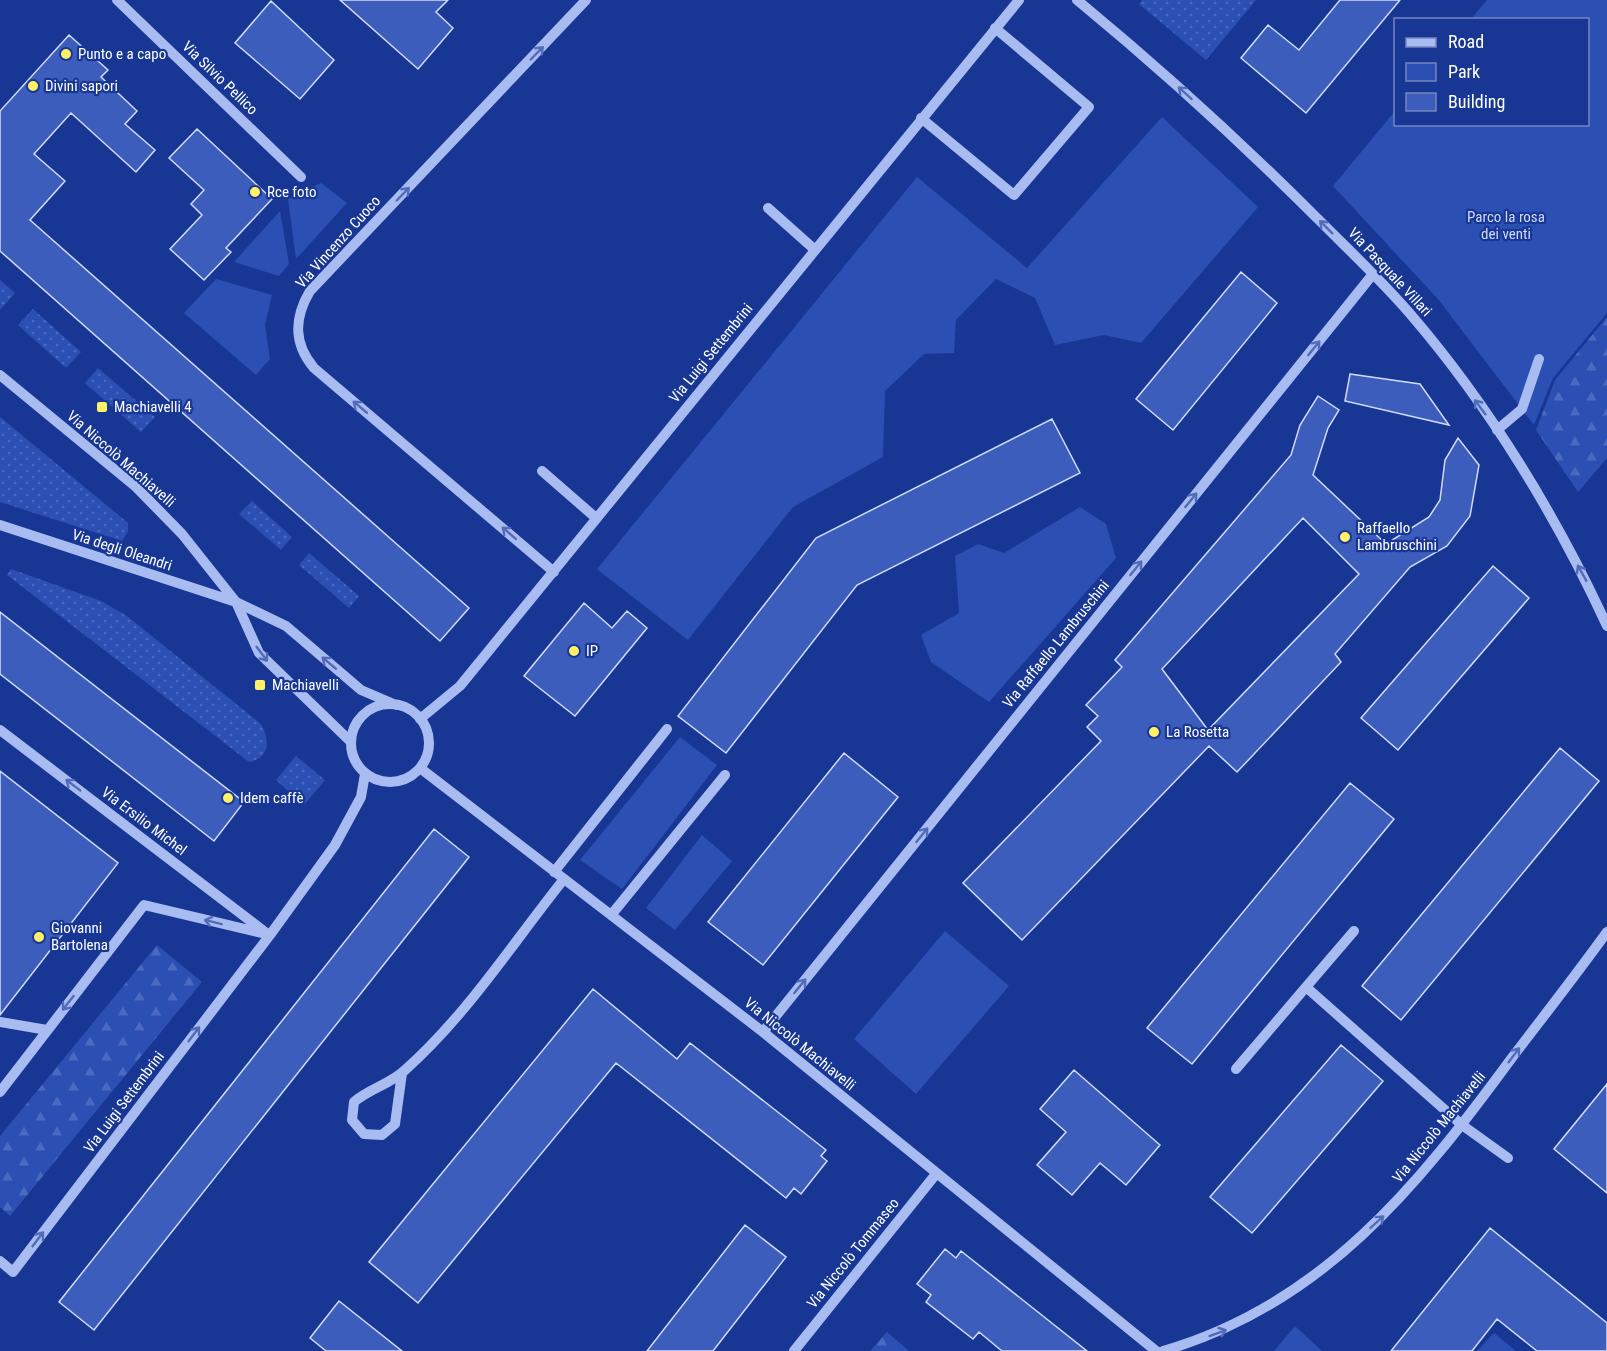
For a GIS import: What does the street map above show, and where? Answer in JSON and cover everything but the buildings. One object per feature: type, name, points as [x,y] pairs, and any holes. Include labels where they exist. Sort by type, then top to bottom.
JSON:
[{"type":"street","name":"Via Silvio Pellico","points":[[117,0],[301,177]]},
{"type":"street","name":"Via Vincenzo Cuoco","points":[[554,572],[314,368],[303,356],[297,336],[297,325],[300,312],[310,291],[586,0]]},
{"type":"street","name":"Via Luigi Settembrini","points":[[420,719],[460,686],[1019,0]]},
{"type":"street","name":"Via Pasquale Villari","points":[[1077,0],[1254,155],[1373,274],[1431,339],[1497,430],[1566,544],[1607,626]]},
{"type":"street","points":[[921,118],[1014,195],[1089,107],[995,28]]},
{"type":"street","points":[[768,208],[814,249]]},
{"type":"street","name":"Via Raffaello Lambruschini","points":[[763,1032],[1373,274]]},
{"type":"street","points":[[1497,430],[1522,409],[1539,359]]},
{"type":"street","name":"Via Niccolò Machiavelli","points":[[0,375],[136,488],[189,542],[236,602],[259,653],[351,742]]},
{"type":"street","points":[[542,471],[596,518]]},
{"type":"street","name":"Via degli Oleandri","points":[[0,525],[236,602]]},
{"type":"street","name":"Via Niccolò Machiavelli","points":[[236,602],[286,626],[361,690],[396,705]]},
{"type":"street","points":[[382,705],[396,705],[409,710],[420,719],[429,743],[420,768],[400,781],[376,780],[365,774],[355,759],[351,742],[359,719],[369,710],[382,705]]},
{"type":"street","name":"Via Ersilio Michel","points":[[0,729],[270,935]]},
{"type":"street","points":[[554,872],[667,729]]},
{"type":"street","name":"Via Niccolò Machiavelli","points":[[420,768],[763,1032],[1156,1351]]},
{"type":"street","name":"Via Luigi Settembrini","points":[[0,1261],[13,1272],[270,935],[335,845],[361,797],[365,774]]},
{"type":"street","points":[[612,914],[725,775]]},
{"type":"street","points":[[402,1073],[395,1124],[381,1135],[364,1134],[352,1120],[354,1102],[367,1091],[402,1073],[451,1026],[564,879]]},
{"type":"street","points":[[0,1092],[144,905],[270,935]]},
{"type":"street","points":[[1236,1069],[1354,931]]},
{"type":"street","name":"Via Niccolò Machiavelli","points":[[1163,1351],[1227,1329],[1265,1309],[1308,1280],[1384,1216],[1437,1158],[1607,932]]},
{"type":"street","points":[[1306,987],[1462,1125],[1508,1158]]},
{"type":"street","points":[[0,1022],[47,1030]]},
{"type":"street","name":"Via Niccolò Tommaseo","points":[[794,1351],[936,1174]]},
{"type":"green space","points":[[1142,0],[1256,0],[1206,60],[1139,4]]},
{"type":"green space","name":"Parco la rosa dei venti","points":[[1487,0],[1607,0],[1607,313],[1553,378],[1534,425],[1438,299],[1333,186],[1394,112],[1394,126],[1589,126],[1589,18],[1472,18]]},
{"type":"green space","points":[[1162,117],[1258,207],[1141,343],[1104,335],[1055,345],[1035,298],[996,279],[956,320],[954,353],[924,354],[885,391],[883,457],[793,507],[688,640],[597,569],[917,177],[1027,268]]},
{"type":"green space","points":[[321,183],[347,203],[296,259],[288,199]]},
{"type":"green space","points":[[280,211],[289,264],[279,276],[234,262]]},
{"type":"green space","points":[[216,279],[272,295],[265,325],[270,359],[256,375],[184,313]]},
{"type":"green space","points":[[0,280],[15,293],[0,310]]},
{"type":"green space","points":[[33,309],[81,352],[66,368],[18,325]]},
{"type":"green space","points":[[1607,317],[1607,458],[1578,492],[1536,430],[1555,380]]},
{"type":"green space","points":[[98,368],[155,417],[141,432],[85,383]]},
{"type":"green space","points":[[0,417],[128,523],[128,531],[122,541],[0,502]]},
{"type":"green space","points":[[252,501],[292,537],[281,550],[239,514]]},
{"type":"green space","points":[[1080,507],[1106,524],[1116,558],[989,702],[931,662],[921,635],[959,613],[955,556],[978,544],[1004,553]]},
{"type":"green space","points":[[309,553],[359,596],[349,608],[299,565]]},
{"type":"green space","points":[[11,569],[101,601],[127,616],[261,724],[267,742],[261,757],[249,762],[7,575]]},
{"type":"green space","points":[[680,737],[717,765],[622,889],[580,860]]},
{"type":"green space","points":[[296,756],[325,780],[304,805],[276,780]]},
{"type":"green space","points":[[702,835],[732,861],[675,930],[646,908]]},
{"type":"green space","points":[[945,931],[1009,986],[916,1094],[854,1039]]},
{"type":"green space","points":[[157,945],[202,982],[10,1216],[0,1207],[0,1136]]},
{"type":"green space","points":[[1295,1326],[1322,1351],[1274,1351]]},
{"type":"green space","points":[[887,1332],[909,1351],[870,1351]]},
{"type":"green space","points":[[1494,1333],[1516,1351],[1477,1351]]},
{"type":"place","name":"Punto e a capo","points":[[66,54]]},
{"type":"place","name":"Divini sapori","points":[[33,86]]},
{"type":"place","name":"Rce foto","points":[[255,192]]},
{"type":"place","name":"Machiavelli 4","points":[[102,407]]},
{"type":"place","name":"Raffaello Lambruschini","points":[[1345,537]]},
{"type":"place","name":"IP","points":[[574,651]]},
{"type":"place","name":"Machiavelli","points":[[260,685]]},
{"type":"place","name":"La Rosetta","points":[[1154,732]]},
{"type":"place","name":"Idem caffè","points":[[228,798]]},
{"type":"place","name":"Giovanni Bartolena","points":[[39,937]]}]
